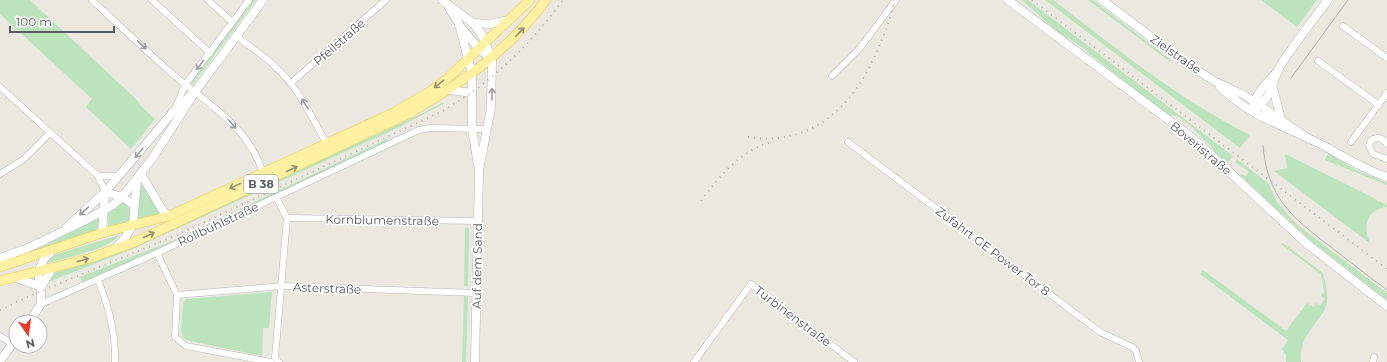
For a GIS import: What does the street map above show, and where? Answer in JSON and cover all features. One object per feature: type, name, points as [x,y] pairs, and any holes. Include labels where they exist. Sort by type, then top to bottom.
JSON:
[{"type":"main road","points":[[0,258],[33,245],[104,210],[122,197],[160,148],[195,92],[263,0]]},
{"type":"main road","name":"B 38","points":[[0,267],[102,233],[169,216],[325,141],[414,102],[431,91],[479,49],[530,0]]},
{"type":"main road","name":"B 38","points":[[492,59],[529,22],[546,0]]},
{"type":"main road","name":"Boveristraße","points":[[1008,0],[1190,137],[1307,244],[1387,306]]},
{"type":"main road","name":"Zielstraße","points":[[1102,0],[1171,52],[1214,81],[1257,104],[1309,139]]},
{"type":"main road","points":[[1252,112],[1268,81],[1278,70],[1328,0]]},
{"type":"main road","points":[[444,2],[472,23],[486,42],[492,59]]},
{"type":"main road","points":[[444,2],[479,49],[492,59]]},
{"type":"main road","points":[[472,23],[489,24],[509,20]]},
{"type":"main road","name":"Auf dem Sand","points":[[459,24],[472,74],[472,129],[479,170]]},
{"type":"main road","name":"Rollbühlstraße","points":[[113,250],[183,220],[391,123],[450,90],[492,59]]},
{"type":"main road","name":"Auf dem Sand","points":[[475,362],[479,170],[491,108],[492,59]]},
{"type":"main road","points":[[1257,104],[1265,101],[1272,88],[1278,70]]},
{"type":"main road","points":[[1214,81],[1238,103],[1252,112],[1309,139],[1362,167],[1387,177]]},
{"type":"main road","points":[[1272,88],[1281,119]]},
{"type":"main road","points":[[450,90],[472,93]]},
{"type":"main road","points":[[63,230],[105,192],[174,112],[195,92]]},
{"type":"main road","points":[[150,140],[156,142],[160,148]]},
{"type":"main road","points":[[113,250],[125,238],[133,225],[134,205],[139,177]]},
{"type":"main road","points":[[139,177],[163,211],[169,216]]},
{"type":"main road","points":[[105,192],[122,197],[134,205]]},
{"type":"main road","points":[[102,233],[105,192]]},
{"type":"main road","points":[[34,314],[41,304],[41,287],[38,272],[44,259],[54,248]]},
{"type":"main road","name":"B 38","points":[[0,281],[52,269],[113,250]]},
{"type":"main road","points":[[41,287],[52,269]]},
{"type":"main road","points":[[14,277],[41,287]]},
{"type":"main road","points":[[0,361],[8,350]]},
{"type":"street","points":[[92,0],[185,85],[217,109],[233,124],[244,138],[262,171]]},
{"type":"street","points":[[152,0],[210,53]]},
{"type":"street","points":[[208,0],[232,22]]},
{"type":"street","points":[[174,112],[185,85],[249,0]]},
{"type":"street","name":"Pfeilstraße","points":[[291,83],[386,0]]},
{"type":"street","points":[[832,76],[860,48],[896,0]]},
{"type":"street","points":[[1343,26],[1387,58]]},
{"type":"street","points":[[236,36],[268,60],[291,83],[303,101],[325,141]]},
{"type":"street","points":[[1318,60],[1379,105]]},
{"type":"street","points":[[0,87],[98,176],[105,192]]},
{"type":"street","points":[[1351,142],[1387,93]]},
{"type":"street","name":"Rollbühlstraße","points":[[41,304],[157,253],[419,130],[430,128],[486,129]]},
{"type":"street","points":[[0,174],[24,159],[50,133]]},
{"type":"street","points":[[1387,144],[1382,139],[1376,138],[1371,140],[1369,146],[1373,154],[1387,159]]},
{"type":"street","name":"Zufahrt GE Power Tor 8","points":[[850,144],[1100,332],[1132,347],[1136,351],[1139,362]]},
{"type":"street","points":[[98,176],[119,176]]},
{"type":"street","points":[[276,197],[287,218],[275,358],[279,362]]},
{"type":"street","name":"Kornblumenstraße","points":[[287,218],[478,221]]},
{"type":"street","points":[[157,253],[177,295],[175,337],[186,346],[271,362]]},
{"type":"street","points":[[98,280],[111,316],[114,333],[115,362]]},
{"type":"street","name":"Turbinenstraße","points":[[694,362],[751,284],[854,362]]},
{"type":"street","name":"Asterstraße","points":[[177,295],[282,286],[476,293]]},
{"type":"green space","points":[[0,0],[30,0],[138,101],[139,104],[155,119],[131,149],[86,107],[92,99],[0,14]]},
{"type":"green space","points":[[251,0],[256,0],[193,84],[189,81]]},
{"type":"green space","points":[[1022,0],[1028,0],[1233,156],[1227,163],[1213,151],[1214,150],[1190,125],[1177,116],[1169,115],[1150,102],[1075,42],[1059,33]]},
{"type":"green space","points":[[1045,0],[1053,0],[1148,72],[1223,121],[1250,135],[1240,148]]},
{"type":"green space","points":[[1088,0],[1093,0],[1172,61],[1169,61]]},
{"type":"green space","points":[[1261,0],[1317,0],[1297,27]]},
{"type":"green space","points":[[442,103],[445,103],[395,129],[135,248],[46,283],[54,273],[134,245]]},
{"type":"green space","points":[[387,139],[388,142],[83,283],[80,277],[172,241]]},
{"type":"green space","points":[[1328,153],[1358,171],[1387,183],[1387,185],[1325,160]]},
{"type":"green space","points":[[1285,154],[1376,199],[1378,202],[1379,201],[1387,205],[1387,207],[1374,211],[1370,215],[1367,232],[1371,244],[1274,171],[1287,168]]},
{"type":"green space","points":[[1237,159],[1269,184],[1277,202],[1296,224],[1387,293],[1387,300],[1310,240],[1240,175],[1246,176],[1249,172],[1235,162]]},
{"type":"green space","points":[[141,180],[161,214],[138,219],[137,197]]},
{"type":"green space","points":[[122,201],[130,209],[129,222],[108,227],[108,213]]},
{"type":"green space","points":[[100,218],[99,227],[95,231],[33,251]]},
{"type":"green space","points":[[465,228],[469,228],[468,286],[464,286]]},
{"type":"green space","points":[[119,235],[115,240],[98,249],[64,259],[46,262],[51,256]]},
{"type":"green space","points":[[1283,243],[1323,273],[1327,290],[1327,301],[1325,308],[1322,315],[1307,335],[1301,352],[1301,362],[1286,362],[1286,355],[1282,349],[1288,340],[1200,274],[1203,270],[1286,331],[1307,303],[1313,307],[1316,303],[1320,306],[1325,299],[1321,296],[1324,292],[1321,274],[1282,245]]},
{"type":"green space","points":[[272,292],[269,328],[263,328],[262,356],[190,341],[183,338],[181,331],[183,303],[186,299]]},
{"type":"green space","points":[[464,296],[468,297],[466,362],[462,362]]},
{"type":"tram line","points":[[1291,78],[1348,0]]},
{"type":"tram line","points":[[1263,145],[1265,163],[1270,179],[1284,205],[1293,216],[1387,290]]},
{"type":"railway","points":[[0,310],[41,291],[170,238],[443,111],[478,88],[509,62],[537,33],[563,0]]},
{"type":"railway","points":[[748,137],[772,138],[794,135],[813,127],[831,116],[860,84],[871,65],[887,28],[894,0]]},
{"type":"railway","points":[[1032,0],[1387,269]]},
{"type":"railway","points":[[701,201],[724,173],[741,157],[762,145],[774,141]]}]
